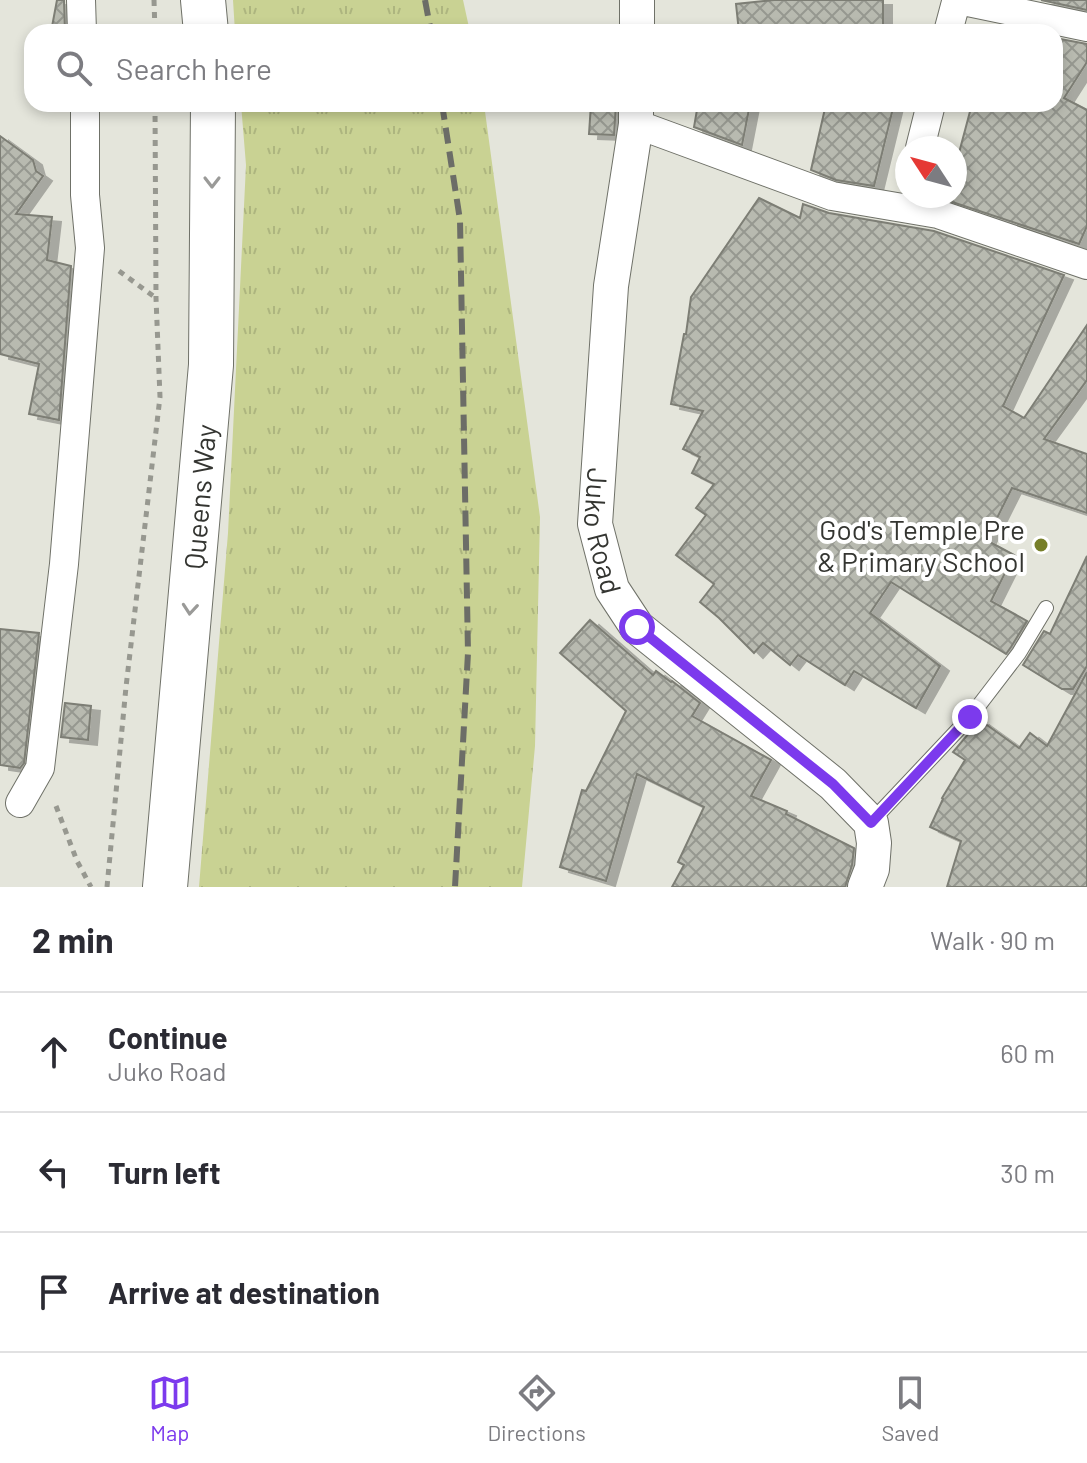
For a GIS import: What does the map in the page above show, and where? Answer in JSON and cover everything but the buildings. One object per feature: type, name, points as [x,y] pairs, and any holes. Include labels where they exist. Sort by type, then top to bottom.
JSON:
[{"type":"highway","points":[[203,0],[205,24]]},
{"type":"highway","name":"Queens Way","points":[[165,887],[211,365],[213,112]]},
{"type":"street","points":[[81,0],[82,24]]},
{"type":"street","points":[[637,0],[637,24]]},
{"type":"street","points":[[950,24],[956,2],[968,2],[1087,27]]},
{"type":"street","points":[[20,803],[40,768],[64,564],[90,248],[85,195],[85,112]]},
{"type":"street","points":[[923,136],[929,112]]},
{"type":"street","points":[[636,114],[832,196],[895,201]]},
{"type":"street","name":"Juko Road","points":[[636,114],[611,286],[595,524],[612,589],[637,627],[833,784],[871,823]]},
{"type":"street","points":[[922,208],[1087,265]]},
{"type":"street","points":[[865,887],[872,869],[874,843],[871,823]]},
{"type":"lane","points":[[871,823],[970,717],[1019,653],[1046,608]]},
{"type":"path","points":[[154,0],[155,24]]},
{"type":"path","points":[[107,887],[126,687],[160,397],[155,112]]},
{"type":"path","points":[[40,768],[77,861],[91,887]]},
{"type":"green space","points":[[233,0],[463,0],[468,24],[234,24]]},
{"type":"green space","points":[[242,112],[485,112],[540,517],[535,746],[522,887],[199,887],[228,533],[246,165]]},
{"type":"railway","points":[[425,0],[430,24]]},
{"type":"railway","points":[[443,112],[460,220],[468,653],[455,887]]},
{"type":"place","name":"God's Temple Pre & Primary School","points":[[1041,545]]},
{"type":"route","points":[[637,627],[833,784],[871,823],[970,717]]}]
